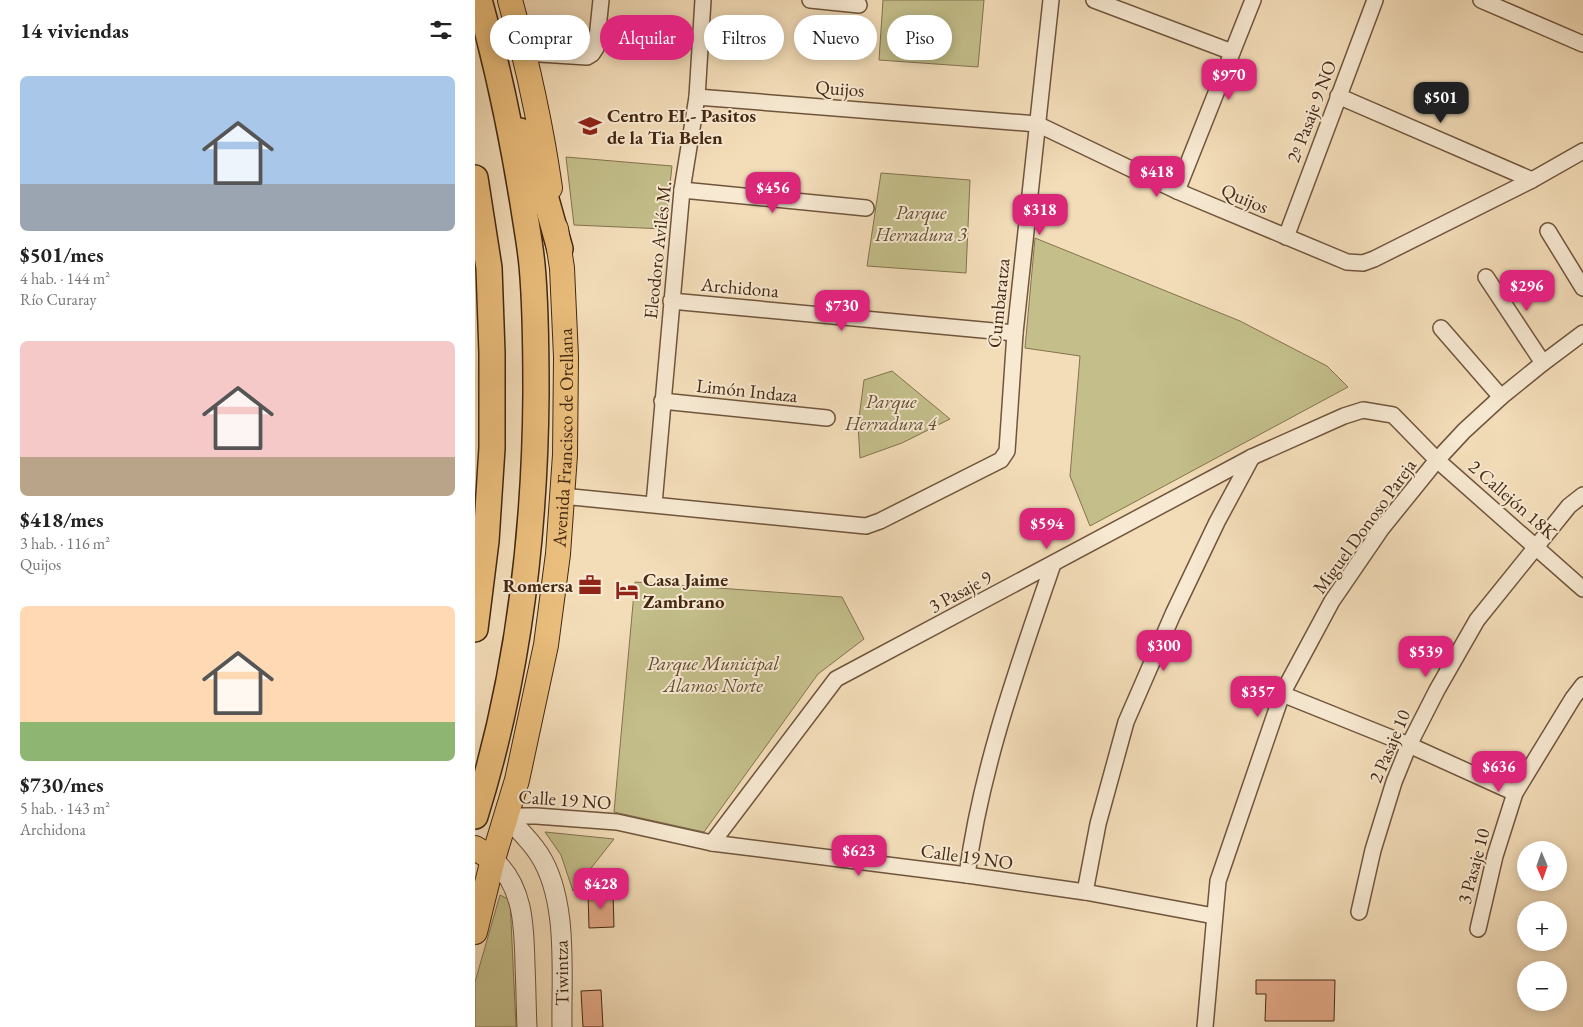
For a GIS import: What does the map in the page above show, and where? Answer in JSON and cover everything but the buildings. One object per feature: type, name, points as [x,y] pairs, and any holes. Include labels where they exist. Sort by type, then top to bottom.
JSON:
[{"type":"highway","name":"Avenida Francisco de Orellana","points":[[476,806],[488,774],[518,634],[529,545],[535,449],[536,352],[532,264],[515,151],[491,43],[479,0]]},
{"type":"highway","points":[[501,89],[537,167],[559,249]]},
{"type":"highway","points":[[475,178],[489,268],[492,353],[491,467],[486,541],[475,629]]},
{"type":"main road","name":"Avenida Francisco de Orellana","points":[[510,0],[514,15]]},
{"type":"main road","name":"Avenida Francisco de Orellana","points":[[475,932],[484,853],[506,816],[517,780],[546,645],[558,554],[565,456],[566,357],[562,268],[545,152],[525,60]]},
{"type":"main road","points":[[476,806],[506,816]]},
{"type":"street","points":[[590,56],[597,48],[601,0]]},
{"type":"street","name":"Eleodoro Avilés M.","points":[[654,504],[671,301],[683,190],[697,97],[703,0]]},
{"type":"street","points":[[810,0],[859,4]]},
{"type":"street","name":"Cumbaratza","points":[[654,504],[866,526],[1001,460],[1007,451],[1015,333],[1051,0]]},
{"type":"street","points":[[1093,0],[1232,52]]},
{"type":"street","points":[[1177,191],[1253,0]]},
{"type":"street","name":"2º Pasaje 9 NO","points":[[1286,237],[1375,0]]},
{"type":"street","points":[[1481,0],[1583,44]]},
{"type":"street","points":[[1338,96],[1532,180]]},
{"type":"street","name":"Quijos","points":[[697,97],[1037,124],[1177,191],[1347,262],[1363,263],[1532,180],[1583,151]]},
{"type":"street","points":[[683,190],[865,208]]},
{"type":"street","points":[[1548,231],[1583,288]]},
{"type":"street","points":[[1486,277],[1543,363]]},
{"type":"street","name":"Archidona","points":[[671,301],[1015,333]]},
{"type":"street","points":[[1441,328],[1501,397]]},
{"type":"street","name":"Miguel Donoso Pareja","points":[[1205,1027],[1218,882],[1282,694],[1331,601],[1382,528],[1437,460],[1464,431],[1501,397],[1583,333]]},
{"type":"street","name":"Limón Indaza","points":[[662,401],[827,418]]},
{"type":"street","name":"3 Pasaje 9","points":[[712,843],[837,679],[1252,457],[1344,416],[1363,410],[1393,415],[1437,460]]},
{"type":"street","points":[[1085,892],[1098,824],[1126,722],[1173,614],[1217,522],[1252,457]]},
{"type":"street","name":"2 Callejón 18K","points":[[1437,460],[1583,589]]},
{"type":"street","name":"2 Pasaje 10","points":[[1359,912],[1373,850],[1393,782],[1409,745],[1437,690],[1477,620],[1569,506],[1583,495]]},
{"type":"street","points":[[562,496],[654,504]]},
{"type":"street","points":[[967,875],[981,792],[1007,697],[1053,564]]},
{"type":"street","name":"3 Pasaje 10","points":[[1478,929],[1495,856],[1515,793],[1573,698],[1583,685]]},
{"type":"street","points":[[1282,694],[1409,745],[1515,793]]},
{"type":"street","name":"Calle 19 NO","points":[[506,816],[536,816],[617,822],[712,843],[1085,892],[1215,916]]},
{"type":"street","name":"Tiwintza","points":[[506,816],[539,854],[552,882],[558,902],[560,922],[561,1027]]},
{"type":"street","name":"Tiwintza","points":[[484,853],[506,872],[513,883],[522,911],[525,928],[527,1027]]},
{"type":"green space","points":[[883,0],[984,0],[978,67],[879,60]]},
{"type":"green space","points":[[566,157],[672,166],[665,229],[574,225]]},
{"type":"green space","name":"Parque Herradura 3","points":[[881,173],[970,180],[966,273],[867,266]]},
{"type":"green space","points":[[1035,238],[1240,321],[1327,366],[1348,387],[1090,526],[1070,476],[1080,356],[1025,348]]},
{"type":"green space","name":"Parque Herradura 4","points":[[892,371],[950,419],[902,443],[860,458],[858,425],[864,380]]},
{"type":"green space","name":"Parque Municipal Alamos Norte","points":[[635,582],[842,597],[864,639],[818,674],[704,832],[614,812]]},
{"type":"green space","points":[[545,832],[614,839],[573,891],[561,855]]},
{"type":"green space","points":[[500,895],[510,900],[516,1027],[475,1027],[475,982]]},
{"type":"place","name":"Centro EI.- Pasitos de la Tia Belen","points":[[590,126]]},
{"type":"place","name":"Romersa","points":[[590,585]]},
{"type":"place","name":"Casa Jaime Zambrano","points":[[627,590]]}]
